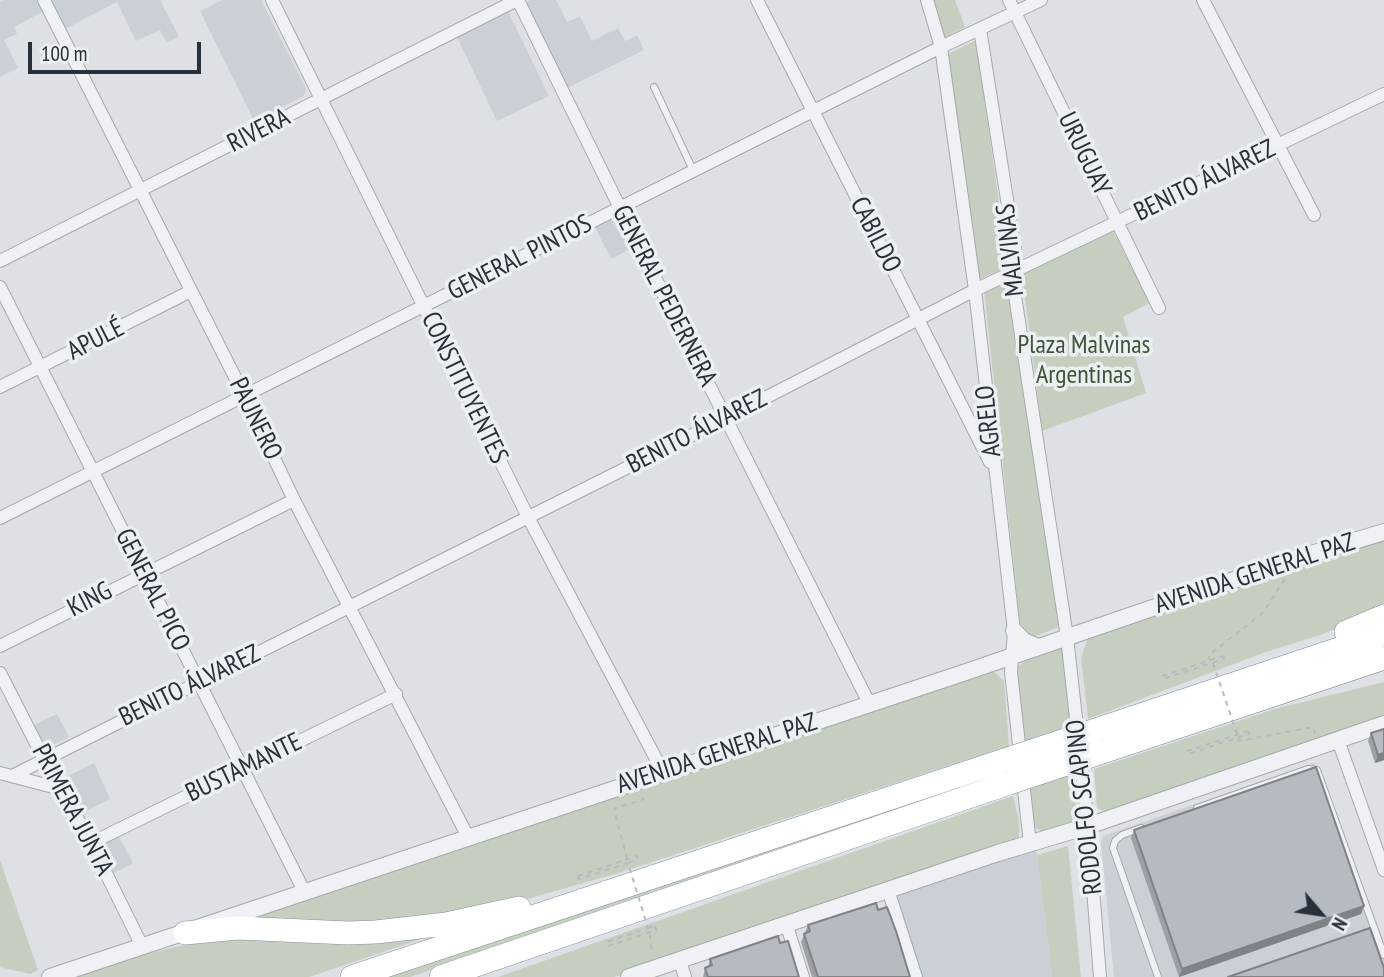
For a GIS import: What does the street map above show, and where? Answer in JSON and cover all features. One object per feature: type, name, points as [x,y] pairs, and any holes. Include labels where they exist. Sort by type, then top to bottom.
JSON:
[{"type":"highway","points":[[1196,697],[1384,616]]},
{"type":"highway","points":[[352,977],[1384,634]]},
{"type":"highway","points":[[441,977],[1384,657]]},
{"type":"highway","points":[[1266,697],[1384,673]]},
{"type":"highway","points":[[185,933],[238,928],[348,933],[413,929],[602,893]]},
{"type":"highway","points":[[472,977],[558,938]]},
{"type":"street","name":"PAUNERO","points":[[44,0],[245,397],[294,500],[468,837]]},
{"type":"street","name":"CONSTITUYENTES","points":[[272,0],[528,517],[663,772]]},
{"type":"street","name":"RIVERA","points":[[0,261],[142,192],[518,0]]},
{"type":"street","name":"GENERAL PEDERNERA","points":[[518,0],[869,703]]},
{"type":"street","name":"CABILDO","points":[[757,0],[994,469]]},
{"type":"street","name":"AGRELO","points":[[927,0],[941,47],[975,290],[1014,631],[1011,672],[1030,844]]},
{"type":"street","name":"URUGUAY","points":[[1009,0],[1159,308]]},
{"type":"street","name":"GENERAL PINTOS","points":[[0,518],[941,47],[1041,0]]},
{"type":"street","points":[[1203,0],[1314,215]]},
{"type":"street","name":"MALVINAS","points":[[979,29],[1015,250],[1016,302],[1067,636]]},
{"type":"street","name":"BENITO ÁLVAREZ","points":[[6,774],[44,759],[350,608],[975,290],[1384,94]]},
{"type":"street","name":"GENERAL PICO","points":[[0,287],[305,893]]},
{"type":"street","name":"APULÉ","points":[[0,387],[191,291]]},
{"type":"street","name":"KING","points":[[0,646],[294,500]]},
{"type":"street","name":"AVENIDA GENERAL PAZ","points":[[50,977],[1298,558],[1384,532]]},
{"type":"street","points":[[1014,631],[1024,641],[1038,647]]},
{"type":"street","name":"RODOLFO SCAPINO","points":[[1067,636],[1088,826],[1100,977]]},
{"type":"street","name":"PRIMERA JUNTA","points":[[0,673],[44,759],[92,843],[142,946]]},
{"type":"street","name":"BUSTAMANTE","points":[[92,843],[396,694]]},
{"type":"street","points":[[629,977],[786,923],[1088,826],[1384,724]]},
{"type":"street","points":[[1338,740],[1384,870]]},
{"type":"street","name":"BENITO ÁLVAREZ","points":[[6,774],[61,789]]},
{"type":"street","points":[[888,890],[916,977]]},
{"type":"street","points":[[786,923],[803,977]]},
{"type":"street","points":[[679,959],[685,977]]},
{"type":"lane","points":[[654,87],[694,172]]},
{"type":"lane","points":[[1184,813],[1308,769],[1317,770],[1384,955]]},
{"type":"lane","points":[[1147,827],[1122,835],[1115,841],[1113,848],[1158,977]]},
{"type":"path","points":[[1298,558],[1264,612],[1209,655],[1239,741],[1313,727],[1319,747]]},
{"type":"path","points":[[1163,676],[1163,679],[1212,662]]},
{"type":"path","points":[[1188,754],[1187,751],[1238,736]]},
{"type":"path","points":[[639,781],[644,799],[614,809],[649,930],[654,968]]},
{"type":"path","points":[[578,876],[579,879],[629,861]]},
{"type":"path","points":[[608,946],[607,942],[655,926]]},
{"type":"shaded area","points":[[36,0],[42,12],[14,27],[17,34],[4,40],[18,68],[0,77],[0,2]]},
{"type":"shaded area","points":[[50,0],[160,0],[179,37],[167,43],[160,30],[136,41],[117,2],[65,29]]},
{"type":"shaded area","points":[[222,0],[261,0],[306,89],[304,96],[254,121],[200,11]]},
{"type":"shaded area","points":[[530,0],[556,0],[567,22],[580,16],[592,41],[618,28],[625,41],[637,35],[644,50],[565,89],[526,3]]},
{"type":"shaded area","points":[[508,11],[549,96],[497,121],[457,37]]},
{"type":"shaded area","points":[[610,220],[619,223],[632,248],[611,259],[595,227]]},
{"type":"shaded area","points":[[57,714],[69,737],[45,746],[32,726]]},
{"type":"shaded area","points":[[94,763],[110,799],[78,815],[60,780]]},
{"type":"shaded area","points":[[1313,763],[1321,769],[1384,956],[1384,977],[1114,977],[1101,842],[1103,836]]},
{"type":"shaded area","points":[[118,835],[133,863],[110,875],[100,849],[104,842]]},
{"type":"shaded area","points":[[1036,848],[1052,977],[920,977],[894,897],[896,893]]},
{"type":"green space","points":[[932,0],[955,0],[965,27],[944,38]]},
{"type":"green space","points":[[976,40],[1008,267],[980,279],[948,54]]},
{"type":"green space","name":"Plaza Malvinas Argentinas","points":[[1113,231],[1150,303],[1123,317],[1146,393],[1042,431],[1022,274]]},
{"type":"green space","points":[[1006,280],[1061,626],[1031,638],[1020,623],[984,290]]},
{"type":"green space","points":[[1384,537],[1384,609],[1088,719],[1081,658],[1087,640],[1278,569]]},
{"type":"green space","points":[[1061,646],[1067,653],[1077,816],[1075,822],[1043,833],[1035,827],[1016,669],[1025,660]]},
{"type":"green space","points":[[993,671],[1004,681],[1009,746],[615,874],[520,901],[403,924],[244,918]]},
{"type":"green space","points":[[1384,682],[1384,718],[1104,811],[1097,808],[1094,769],[1275,709]]},
{"type":"green space","points":[[965,784],[967,786],[735,868],[410,977],[385,977]]},
{"type":"green space","points":[[1013,796],[1019,820],[1019,836],[1014,843],[614,977],[498,977]]},
{"type":"green space","points":[[1068,846],[1081,977],[1052,977],[1037,855]]},
{"type":"green space","points":[[0,860],[38,970],[30,974],[0,967]]},
{"type":"green space","points":[[442,932],[309,977],[73,977],[200,941],[250,935]]},
{"type":"building","points":[[1384,729],[1384,753],[1378,755],[1371,733]]},
{"type":"building","points":[[1316,767],[1364,906],[1182,969],[1134,830]]},
{"type":"building","points":[[876,903],[878,910],[887,907],[910,977],[818,977],[804,934],[810,931],[808,925]]},
{"type":"building","points":[[1370,928],[1384,968],[1384,977],[1228,977]]},
{"type":"building","points":[[778,936],[780,943],[788,941],[799,977],[708,977],[705,968],[712,965],[710,959]]}]
